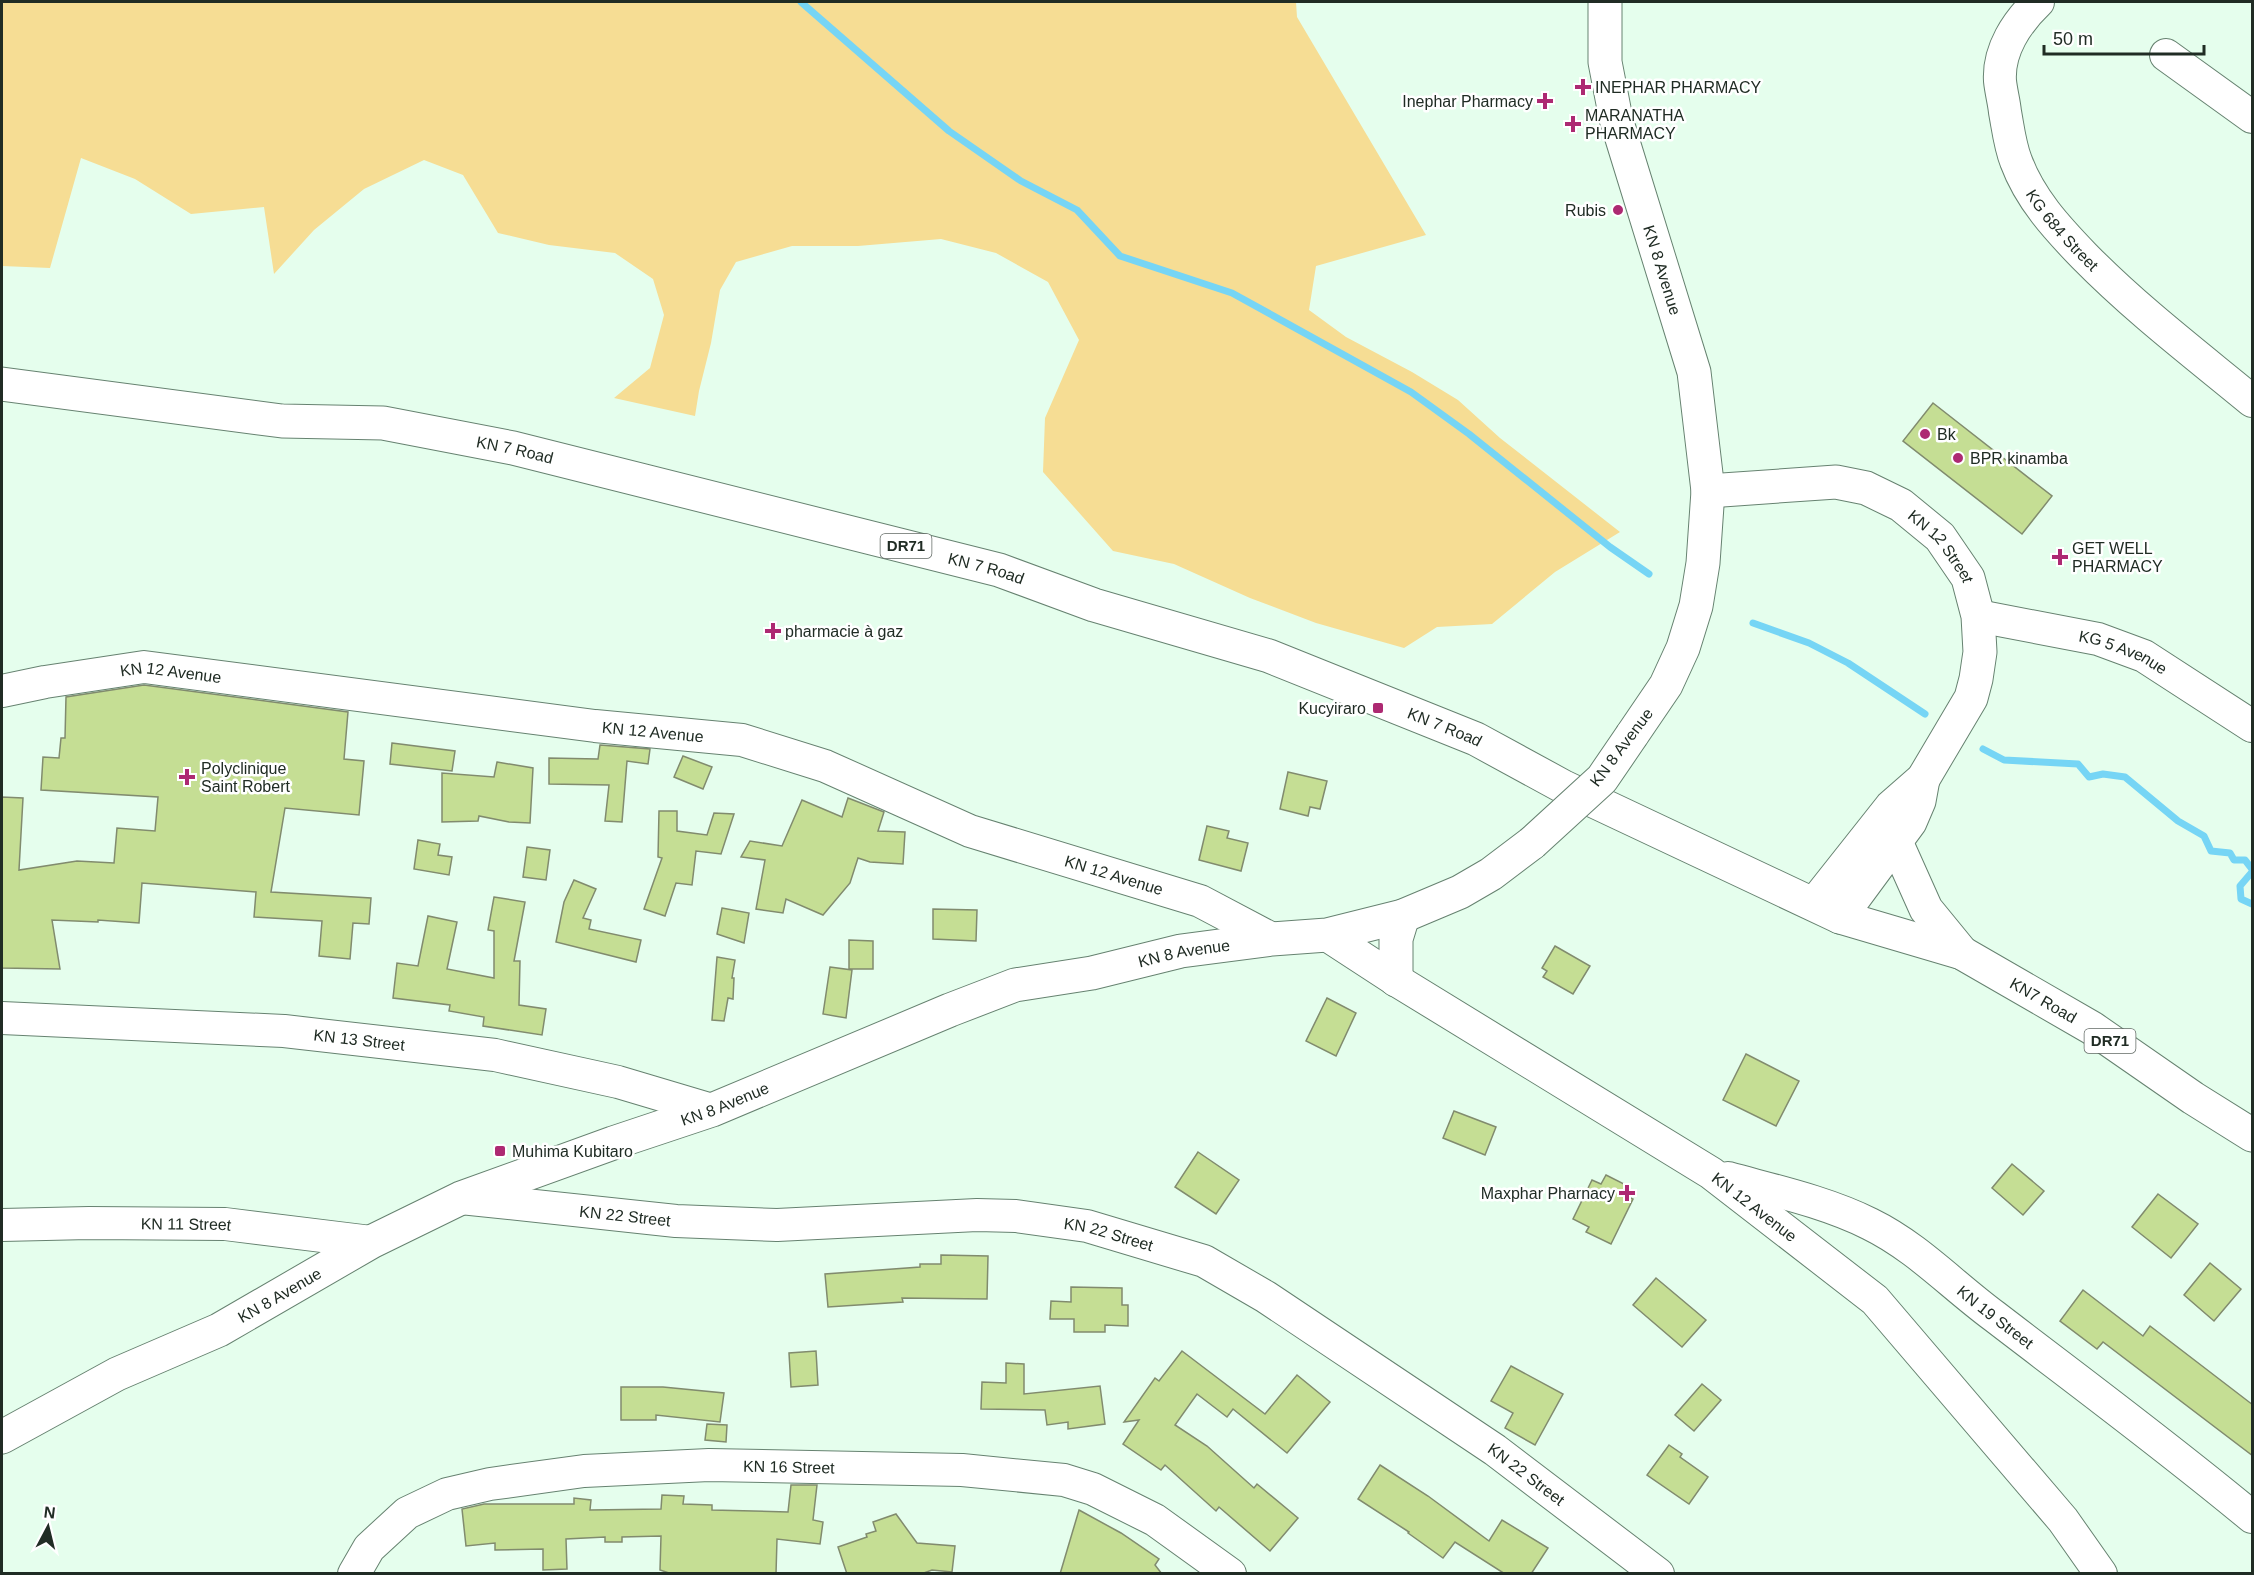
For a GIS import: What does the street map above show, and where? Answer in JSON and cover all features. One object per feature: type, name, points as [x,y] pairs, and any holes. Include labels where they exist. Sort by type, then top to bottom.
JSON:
[{"type":"main road","name":"KN 8 Avenue","points":[[2,1437],[117,1374],[219,1330],[371,1242],[461,1198],[712,1110],[1015,985],[1092,973],[1180,951],[1272,939],[1327,935],[1402,916],[1460,892],[1491,874],[1532,843],[1602,778],[1666,685],[1683,648],[1696,606],[1703,563],[1708,491],[1694,372],[1616,119],[1605,62],[1605,2]]},
{"type":"main road","name":"KN 7 Road","points":[[2,384],[282,421],[383,423],[513,448],[999,570],[1095,605],[1269,656],[1424,717],[1476,739],[1564,787],[1827,910]]},
{"type":"main road","name":"KN 12 Street","points":[[1708,491],[1836,482],[1866,488],[1901,505],[1940,537],[1968,579],[1978,616],[1980,652],[1971,698],[1923,778],[1891,807],[1847,860],[1827,910]]},
{"type":"main road","name":"KN 12 Street","points":[[1827,910],[1896,842],[1910,822],[1919,801],[1923,778]]},
{"type":"main road","points":[[1896,842],[1926,909],[1962,953]]},
{"type":"main road","points":[[1761,879],[1810,874],[1847,860]]},
{"type":"main road","name":"KN7 Road","points":[[1827,910],[1962,953],[2092,1028],[2193,1098],[2253,1136]]},
{"type":"main road","points":[[1396,980],[1396,939],[1402,916]]},
{"type":"street","name":"KG 684 Street","points":[[2038,2],[2012,32],[2004,55],[2000,79],[2016,160],[2027,184],[2040,207],[2055,226],[2115,287],[2253,401]]},
{"type":"street","points":[[2166,55],[2253,117]]},
{"type":"street","name":"KG 5 Avenue","points":[[1978,616],[2098,639],[2144,656],[2253,726]]},
{"type":"street","name":"KN 12 Avenue","points":[[2,691],[144,667],[595,726],[742,740],[825,766],[970,831],[1200,901],[1272,939]]},
{"type":"street","name":"KN 12 Avenue","points":[[1327,935],[1396,980],[1711,1173],[1875,1300],[2063,1520],[2101,1574]]},
{"type":"street","name":"KN 13 Street","points":[[2,1018],[284,1031],[495,1055],[618,1082],[712,1110]]},
{"type":"street","name":"KN 19 Street","points":[[1711,1173],[1850,1215],[1896,1237],[1925,1258],[1987,1311],[2253,1517]]},
{"type":"street","name":"KN 22 Street","points":[[461,1198],[676,1221],[777,1224],[977,1215],[1016,1216],[1087,1226],[1204,1261],[1266,1297],[1495,1450],[1658,1574]]},
{"type":"street","name":"KN 11 Street","points":[[2,1225],[225,1224],[371,1242]]},
{"type":"street","name":"KN 16 Street","points":[[354,1574],[369,1548],[407,1513],[447,1494],[490,1484],[584,1471],[710,1465],[962,1470],[1064,1480],[1093,1489],[1155,1520],[1230,1574]]},
{"type":"shaded area","points":[[2,2],[1296,2],[1297,17],[1426,235],[1316,266],[1309,310],[1346,337],[1412,372],[1458,400],[1500,438],[1620,532],[1555,572],[1492,624],[1437,627],[1404,648],[1316,623],[1250,598],[1174,564],[1113,551],[1043,472],[1045,418],[1079,340],[1048,282],[996,253],[941,239],[858,246],[792,246],[736,262],[720,290],[695,416],[614,398],[650,368],[664,315],[653,279],[615,253],[549,245],[498,233],[463,175],[424,160],[364,189],[314,230],[274,274],[264,207],[191,214],[135,179],[81,158],[50,268],[2,266]]},
{"type":"building","points":[[1933,403],[2052,496],[2022,534],[1903,441]]},
{"type":"building","points":[[144,685],[348,712],[344,759],[364,761],[359,815],[285,808],[271,892],[371,898],[369,924],[353,923],[350,959],[319,956],[322,921],[254,917],[256,892],[142,883],[139,923],[52,920],[60,969],[2,968],[2,797],[23,798],[19,870],[77,861],[114,863],[117,828],[155,831],[158,797],[41,790],[43,757],[59,758],[61,738],[65,738],[66,697]]},
{"type":"building","points":[[392,743],[455,751],[452,771],[390,764]]},
{"type":"building","points":[[600,745],[650,749],[648,764],[627,761],[622,822],[605,821],[609,785],[549,784],[549,758],[598,759]]},
{"type":"building","points":[[683,756],[712,767],[703,789],[674,777]]},
{"type":"building","points":[[497,762],[533,768],[530,823],[509,822],[479,816],[478,821],[442,822],[442,773],[494,777]]},
{"type":"building","points":[[1288,772],[1327,781],[1320,809],[1310,807],[1308,816],[1280,809]]},
{"type":"building","points":[[848,798],[884,812],[878,831],[905,832],[903,864],[870,862],[858,858],[850,883],[823,915],[786,899],[783,913],[756,909],[765,860],[741,857],[750,841],[782,846],[802,800],[842,817]]},
{"type":"building","points":[[659,811],[677,811],[677,831],[707,835],[714,813],[734,814],[721,854],[696,851],[692,885],[676,883],[665,916],[644,909],[662,858],[658,857]]},
{"type":"building","points":[[1207,826],[1229,831],[1227,838],[1248,843],[1241,871],[1199,860]]},
{"type":"building","points":[[418,840],[440,844],[438,855],[452,857],[449,875],[414,869]]},
{"type":"building","points":[[527,847],[550,850],[546,880],[523,877]]},
{"type":"building","points":[[574,880],[596,889],[583,918],[591,920],[589,929],[641,940],[636,962],[556,942],[564,902]]},
{"type":"building","points":[[494,897],[525,902],[514,961],[520,961],[519,1005],[546,1009],[542,1035],[483,1026],[484,1017],[449,1011],[450,1005],[393,998],[397,963],[418,966],[428,916],[457,922],[447,969],[494,978],[494,931],[488,930]]},
{"type":"building","points":[[722,908],[749,913],[744,943],[717,934]]},
{"type":"building","points":[[933,909],[977,910],[976,941],[933,939]]},
{"type":"building","points":[[849,940],[873,941],[873,969],[849,969]]},
{"type":"building","points":[[1555,946],[1590,966],[1573,994],[1543,977],[1547,971],[1542,968]]},
{"type":"building","points":[[717,957],[735,960],[732,978],[734,978],[733,999],[728,998],[724,1021],[712,1020]]},
{"type":"building","points":[[830,967],[852,970],[846,1018],[823,1014]]},
{"type":"building","points":[[1327,998],[1356,1013],[1336,1056],[1306,1041]]},
{"type":"building","points":[[1746,1054],[1799,1081],[1776,1126],[1723,1100]]},
{"type":"building","points":[[1454,1111],[1496,1127],[1485,1155],[1443,1138]]},
{"type":"building","points":[[1198,1152],[1239,1180],[1216,1214],[1175,1187]]},
{"type":"building","points":[[2012,1164],[2044,1191],[2023,1215],[1992,1188]]},
{"type":"building","points":[[1606,1175],[1626,1185],[1622,1194],[1633,1199],[1611,1244],[1586,1232],[1589,1227],[1573,1219],[1592,1180],[1601,1184]]},
{"type":"building","points":[[2158,1194],[2198,1224],[2171,1258],[2132,1227]]},
{"type":"building","points":[[941,1255],[988,1256],[987,1299],[902,1298],[903,1302],[828,1307],[825,1274],[920,1267],[920,1264],[941,1264]]},
{"type":"building","points":[[2210,1263],[2241,1289],[2214,1321],[2184,1295]]},
{"type":"building","points":[[1656,1278],[1706,1320],[1682,1347],[1633,1305]]},
{"type":"building","points":[[1071,1287],[1122,1288],[1122,1305],[1128,1305],[1128,1326],[1105,1325],[1105,1332],[1074,1332],[1074,1319],[1050,1319],[1051,1301],[1071,1302]]},
{"type":"building","points":[[2083,1290],[2143,1336],[2150,1326],[2253,1405],[2253,1456],[2103,1342],[2097,1349],[2060,1321]]},
{"type":"building","points":[[816,1351],[818,1385],[791,1387],[789,1353]]},
{"type":"building","points":[[1182,1351],[1265,1414],[1297,1375],[1330,1402],[1287,1453],[1233,1409],[1227,1417],[1197,1394],[1175,1425],[1207,1446],[1254,1488],[1257,1484],[1298,1518],[1270,1551],[1219,1507],[1216,1511],[1165,1465],[1161,1470],[1123,1444],[1139,1420],[1124,1422],[1155,1378],[1159,1381]]},
{"type":"building","points":[[1006,1363],[1024,1364],[1024,1394],[1100,1386],[1105,1424],[1068,1429],[1068,1422],[1047,1425],[1045,1410],[981,1409],[982,1382],[1006,1383]]},
{"type":"building","points":[[1511,1366],[1563,1394],[1535,1445],[1505,1428],[1513,1413],[1491,1401]]},
{"type":"building","points":[[1702,1384],[1721,1400],[1694,1431],[1675,1415]]},
{"type":"building","points":[[621,1387],[663,1387],[724,1393],[720,1422],[656,1415],[656,1420],[621,1420]]},
{"type":"building","points":[[707,1424],[727,1425],[726,1442],[705,1440]]},
{"type":"building","points":[[1669,1445],[1682,1454],[1680,1457],[1708,1477],[1689,1504],[1647,1475]]},
{"type":"building","points":[[1380,1465],[1428,1496],[1489,1541],[1502,1520],[1548,1548],[1531,1574],[1505,1574],[1455,1542],[1443,1558],[1409,1532],[1358,1499]]},
{"type":"building","points":[[791,1485],[817,1485],[813,1520],[823,1522],[820,1544],[777,1539],[776,1574],[672,1574],[660,1570],[661,1536],[622,1537],[622,1542],[605,1542],[605,1537],[566,1539],[567,1569],[543,1570],[543,1549],[495,1550],[495,1543],[466,1546],[462,1509],[484,1504],[574,1504],[574,1498],[591,1500],[590,1510],[661,1509],[662,1495],[684,1496],[683,1504],[712,1505],[712,1510],[788,1512]]},
{"type":"building","points":[[1079,1510],[1121,1533],[1159,1559],[1155,1565],[1162,1574],[1060,1574]]},
{"type":"building","points":[[896,1514],[917,1543],[955,1546],[952,1572],[932,1570],[921,1574],[847,1574],[838,1547],[867,1537],[866,1534],[876,1531],[873,1522]]},
{"type":"waterway","points":[[801,2],[949,131],[1021,181],[1077,210],[1120,256],[1232,293],[1411,392],[1469,434],[1610,547],[1649,574]]},
{"type":"waterway","points":[[1753,623],[1809,643],[1848,663],[1925,714]]},
{"type":"waterway","points":[[1983,749],[2004,760],[2078,764],[2089,777],[2103,774],[2125,777],[2178,821],[2204,836],[2211,851],[2230,853],[2234,860],[2245,860],[2252,869]]},
{"type":"waterway","points":[[2252,872],[2240,886],[2241,899],[2252,904]]},
{"type":"place","name":"INEPHAR PHARMACY","points":[[1583,87]]},
{"type":"place","name":"Inephar Pharmacy","points":[[1545,101]]},
{"type":"place","name":"MARANATHA PHARMACY","points":[[1573,124]]},
{"type":"place","name":"Rubis","points":[[1618,210]]},
{"type":"place","name":"Bk","points":[[1925,434]]},
{"type":"place","name":"BPR kinamba","points":[[1958,458]]},
{"type":"place","name":"GET WELL PHARMACY","points":[[2060,557]]},
{"type":"place","name":"pharmacie à gaz","points":[[773,631]]},
{"type":"place","name":"Kucyiraro","points":[[1378,708]]},
{"type":"place","name":"Polyclinique Saint Robert","points":[[187,777]]},
{"type":"place","name":"Muhima Kubitaro","points":[[500,1151]]},
{"type":"place","name":"Maxphar Pharnacy","points":[[1627,1193]]}]
